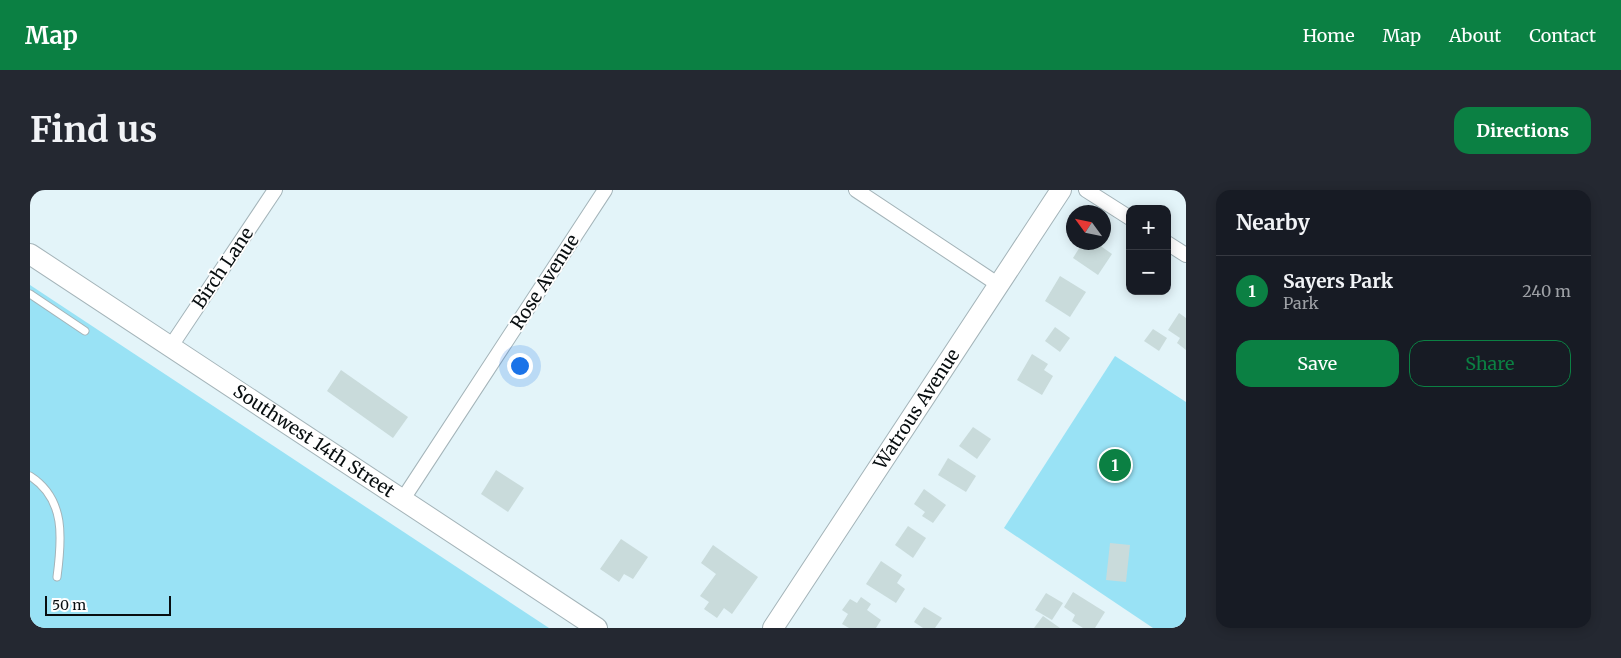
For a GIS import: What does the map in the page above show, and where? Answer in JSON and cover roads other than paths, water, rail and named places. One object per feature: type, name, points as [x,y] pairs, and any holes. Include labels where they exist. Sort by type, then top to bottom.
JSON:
[{"type":"street","name":"Birch Lane","points":[[171,346],[275,190]]},
{"type":"street","name":"Rose Avenue","points":[[403,499],[605,190]]},
{"type":"street","points":[[856,190],[999,284]]},
{"type":"street","name":"Watrous Avenue","points":[[773,628],[1061,190]]},
{"type":"street","points":[[1086,190],[1126,215]]},
{"type":"street","points":[[1171,246],[1186,255]]},
{"type":"street","name":"Southwest 14th Street","points":[[30,254],[597,628]]},
{"type":"lane","points":[[30,294],[85,331]]},
{"type":"lane","points":[[30,476],[49,495],[59,514],[61,546],[57,577]]},
{"type":"place","name":"Sayers Park","points":[[1115,465]]}]
